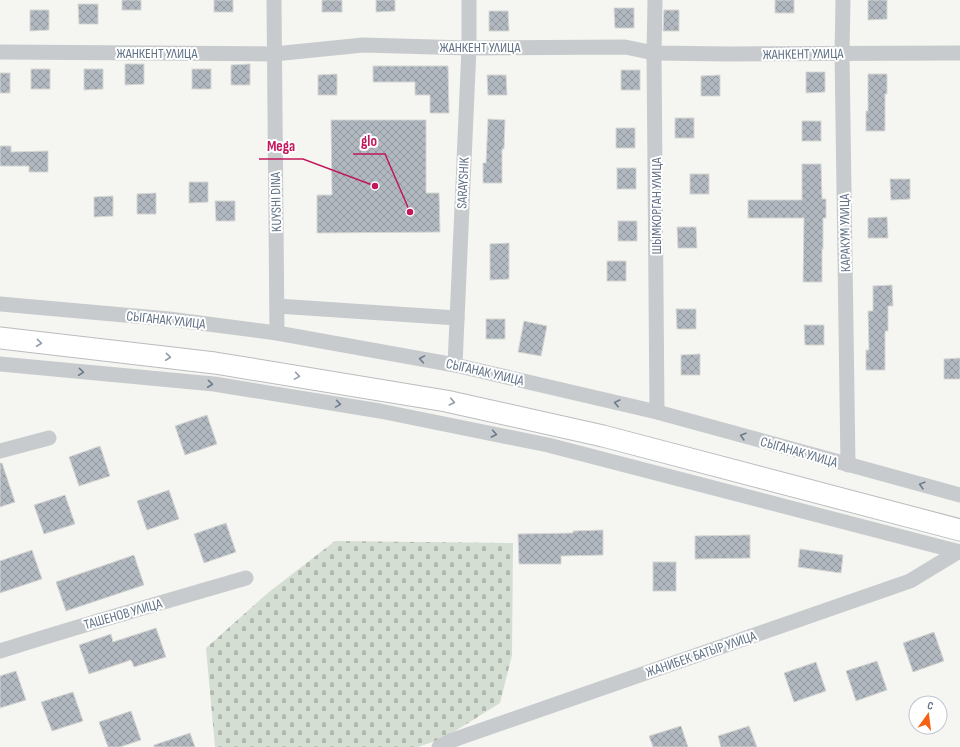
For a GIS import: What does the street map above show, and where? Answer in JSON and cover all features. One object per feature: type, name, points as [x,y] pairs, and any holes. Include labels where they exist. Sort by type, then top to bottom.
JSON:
[{"type":"highway","points":[[0,324],[217,349],[448,387],[606,422],[960,515]]},
{"type":"highway","points":[[0,338],[215,363],[446,401],[603,436],[960,530]]},
{"type":"street","name":"KUYSHI DINA","points":[[274,0],[277,333]]},
{"type":"street","name":"SARAYSHIK","points":[[455,365],[469,48],[469,0]]},
{"type":"street","name":"ШЫМКОРГАН УЛИЦА","points":[[655,0],[654,53],[657,412]]},
{"type":"street","name":"КАРАКУМ УЛИЦА","points":[[843,0],[842,53],[848,465]]},
{"type":"street","name":"ЖАНКЕНТ УЛИЦА","points":[[0,52],[274,54],[363,45],[469,48],[626,46],[654,53],[728,54],[960,53]]},
{"type":"street","name":"СЫГАНАК УЛИЦА","points":[[0,304],[170,320],[277,333],[455,365],[657,412],[960,496]]},
{"type":"street","points":[[277,306],[457,318]]},
{"type":"street","points":[[0,364],[214,384],[387,412],[548,445],[959,552]]},
{"type":"street","points":[[0,451],[49,438]]},
{"type":"street","name":"ЖАНИБЕК БАТЫР УЛИЦА","points":[[439,747],[450,741],[910,581],[959,552]]},
{"type":"street","name":"ТАШЕНОВ УЛИЦА","points":[[0,651],[246,578]]},
{"type":"green space","points":[[335,541],[513,543],[512,655],[500,703],[444,738],[418,747],[215,747],[206,648],[269,592]]},
{"type":"building","points":[[122,0],[141,0],[141,10],[122,10]]},
{"type":"building","points":[[214,0],[233,0],[233,12],[214,12]]},
{"type":"building","points":[[322,0],[342,0],[342,12],[322,12]]},
{"type":"building","points":[[376,0],[395,0],[395,11],[376,12]]},
{"type":"building","points":[[775,0],[794,0],[794,13],[775,13]]},
{"type":"building","points":[[868,0],[887,0],[887,19],[868,20]]},
{"type":"building","points":[[78,4],[98,4],[98,24],[79,24]]},
{"type":"building","points":[[614,8],[634,8],[634,28],[615,28]]},
{"type":"building","points":[[30,10],[49,10],[49,30],[30,31]]},
{"type":"building","points":[[664,10],[679,10],[679,31],[663,31]]},
{"type":"building","points":[[489,11],[508,11],[509,31],[489,31]]},
{"type":"building","points":[[125,64],[144,64],[144,84],[125,85]]},
{"type":"building","points":[[250,64],[250,85],[231,85],[231,65]]},
{"type":"building","points":[[373,66],[448,66],[449,113],[430,113],[430,95],[415,95],[415,82],[373,82]]},
{"type":"building","points":[[31,69],[50,69],[50,89],[31,89]]},
{"type":"building","points":[[84,69],[103,69],[103,89],[84,90]]},
{"type":"building","points":[[192,69],[211,69],[211,89],[192,89]]},
{"type":"building","points":[[621,70],[640,70],[640,90],[621,90]]},
{"type":"building","points":[[806,72],[825,72],[825,92],[806,93]]},
{"type":"building","points":[[0,73],[10,73],[10,93],[0,93]]},
{"type":"building","points":[[337,74],[337,95],[318,95],[318,75]]},
{"type":"building","points":[[868,74],[887,74],[887,94],[885,94],[885,131],[866,131],[866,111],[868,111]]},
{"type":"building","points":[[487,75],[506,75],[507,95],[488,95]]},
{"type":"building","points":[[720,75],[720,96],[701,96],[701,76]]},
{"type":"building","points":[[675,118],[694,118],[694,138],[675,138]]},
{"type":"building","points":[[488,119],[505,120],[504,149],[502,149],[502,183],[483,183],[483,163],[486,163]]},
{"type":"building","points":[[331,120],[426,120],[426,193],[439,193],[440,232],[317,233],[317,195],[332,195]]},
{"type":"building","points":[[802,121],[821,121],[821,141],[802,141]]},
{"type":"building","points":[[616,128],[635,128],[635,148],[616,148]]},
{"type":"building","points":[[0,146],[11,146],[11,152],[48,151],[48,172],[29,172],[29,166],[0,166]]},
{"type":"building","points":[[802,164],[821,164],[822,199],[826,199],[826,218],[823,218],[822,282],[803,282],[804,218],[748,218],[748,200],[802,200]]},
{"type":"building","points":[[617,168],[636,168],[636,189],[617,189]]},
{"type":"building","points":[[690,174],[709,174],[709,194],[690,194]]},
{"type":"building","points":[[890,179],[910,179],[910,199],[891,200]]},
{"type":"building","points":[[189,182],[208,182],[208,202],[189,203]]},
{"type":"building","points":[[156,193],[156,214],[137,214],[137,194]]},
{"type":"building","points":[[113,196],[113,216],[94,217],[94,197]]},
{"type":"building","points":[[215,201],[235,201],[235,221],[216,221]]},
{"type":"building","points":[[887,217],[888,238],[868,238],[868,218]]},
{"type":"building","points":[[618,221],[637,221],[637,241],[618,241]]},
{"type":"building","points":[[677,227],[696,227],[697,248],[678,248]]},
{"type":"building","points":[[509,243],[509,279],[490,280],[490,244]]},
{"type":"building","points":[[607,261],[626,261],[626,281],[607,281]]},
{"type":"building","points":[[892,285],[893,306],[888,306],[888,331],[885,331],[885,370],[866,370],[866,350],[869,350],[868,311],[873,311],[873,286]]},
{"type":"building","points":[[676,309],[696,309],[696,329],[677,329]]},
{"type":"building","points":[[486,319],[505,319],[505,339],[486,339]]},
{"type":"building","points":[[524,321],[547,326],[541,356],[518,352]]},
{"type":"building","points":[[804,325],[824,325],[824,345],[805,345]]},
{"type":"building","points":[[700,354],[700,375],[681,375],[681,355]]},
{"type":"building","points":[[960,358],[960,379],[944,379],[944,359]]},
{"type":"building","points":[[207,415],[217,444],[185,455],[175,426]]},
{"type":"building","points":[[100,446],[110,476],[79,486],[69,457]]},
{"type":"building","points":[[0,463],[2,463],[15,502],[0,507]]},
{"type":"building","points":[[169,490],[179,519],[147,530],[137,501]]},
{"type":"building","points":[[65,495],[75,524],[44,534],[34,505]]},
{"type":"building","points":[[226,523],[236,552],[204,563],[194,534]]},
{"type":"building","points":[[603,530],[603,555],[561,556],[561,564],[519,564],[518,534],[573,533],[573,531]]},
{"type":"building","points":[[750,535],[750,558],[695,559],[695,536]]},
{"type":"building","points":[[800,549],[843,555],[841,573],[798,567]]},
{"type":"building","points":[[32,550],[42,579],[0,593],[0,561]]},
{"type":"building","points":[[134,555],[144,585],[66,611],[56,582]]},
{"type":"building","points":[[653,562],[676,562],[676,591],[653,591]]},
{"type":"building","points":[[156,628],[166,657],[134,667],[131,660],[89,674],[79,645],[111,634],[113,642]]},
{"type":"building","points":[[934,632],[944,661],[913,672],[903,643]]},
{"type":"building","points":[[877,661],[887,690],[856,701],[846,671]]},
{"type":"building","points":[[816,662],[826,691],[794,702],[784,673]]},
{"type":"building","points":[[16,671],[26,700],[0,708],[0,676]]},
{"type":"building","points":[[73,692],[83,721],[52,731],[41,702]]},
{"type":"building","points":[[131,711],[141,740],[120,747],[108,747],[99,722]]},
{"type":"building","points":[[681,726],[688,747],[653,747],[649,736]]},
{"type":"building","points":[[749,726],[757,747],[721,747],[718,736]]},
{"type":"building","points":[[190,733],[195,747],[154,747],[154,745]]},
{"type":"place","name":"Mega","points":[[375,186]]},
{"type":"place","name":"glo","points":[[410,212]]}]
